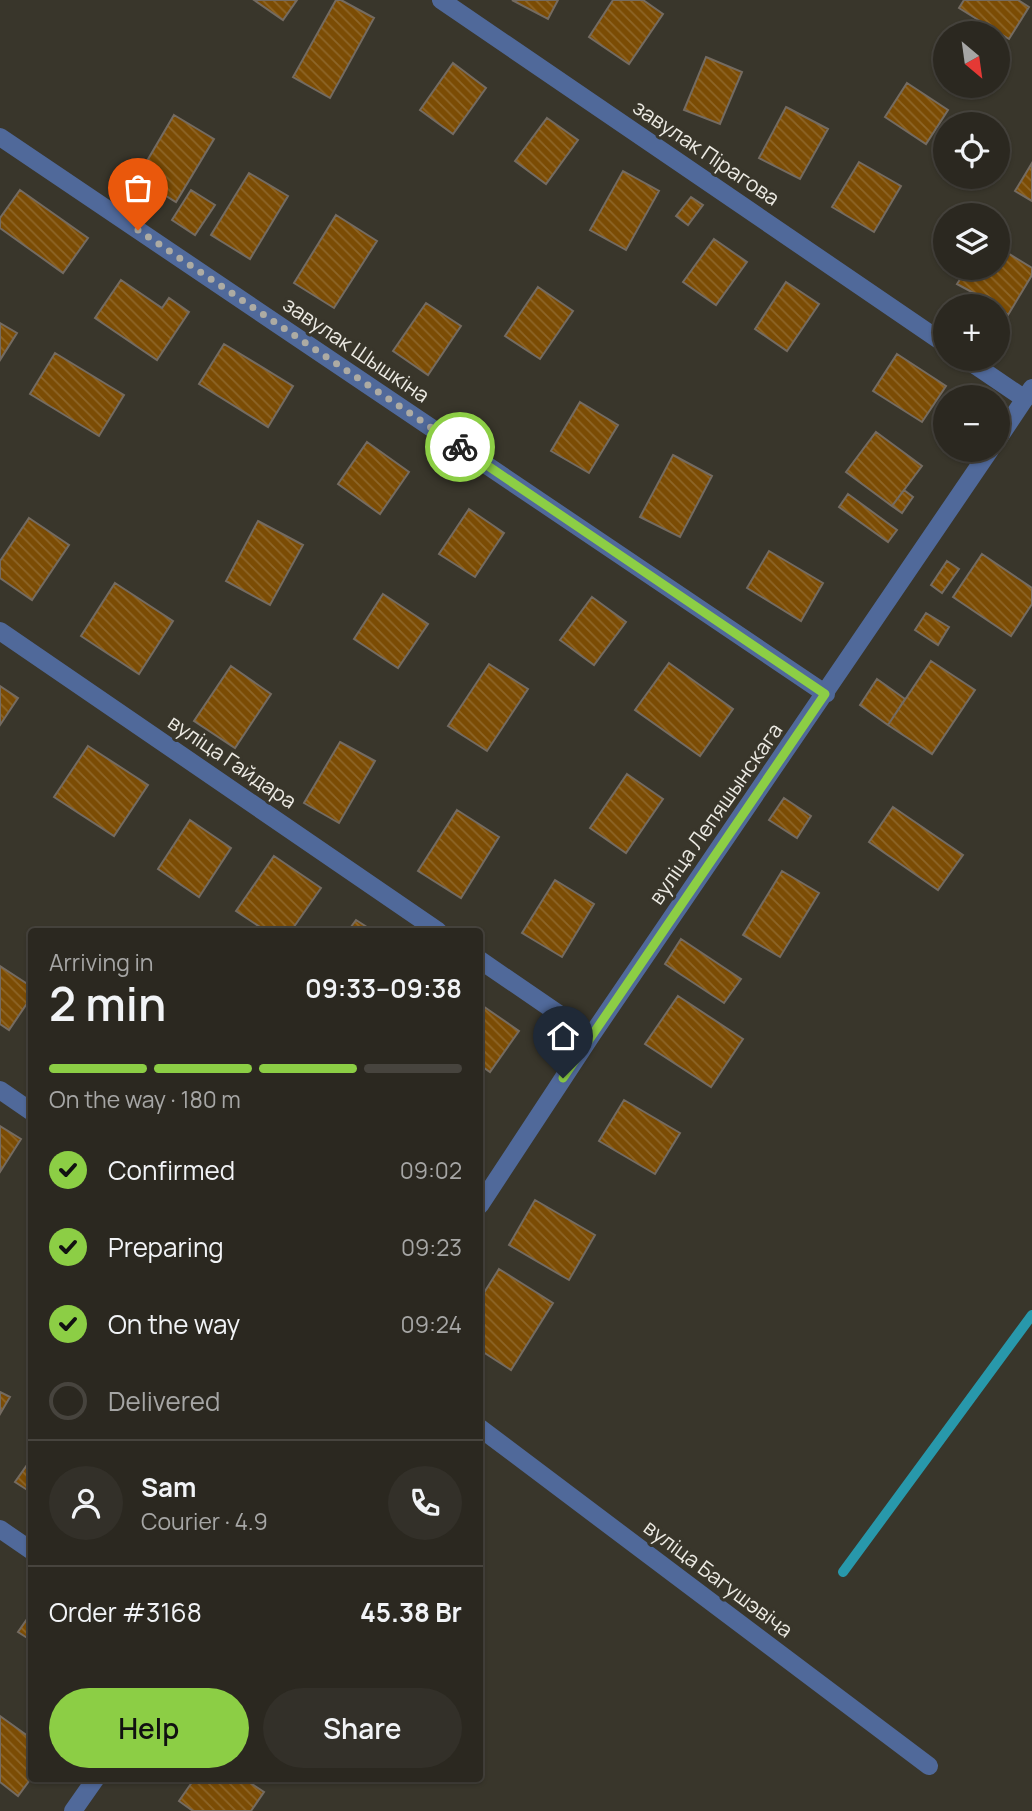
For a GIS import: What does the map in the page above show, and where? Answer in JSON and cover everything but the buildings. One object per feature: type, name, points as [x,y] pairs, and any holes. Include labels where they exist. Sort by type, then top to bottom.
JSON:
[{"type":"street","name":"завулак Пірагова","points":[[441,0],[933,336]]},
{"type":"street","name":"завулак Шышкіна","points":[[0,137],[825,694]]},
{"type":"street","points":[[989,371],[1028,393],[1010,421]]},
{"type":"street","name":"вуліца Лепяшынскага","points":[[483,1200],[591,1036],[982,462]]},
{"type":"street","name":"вуліца Гайдара","points":[[0,631],[434,928]]},
{"type":"street","points":[[483,962],[591,1036]]},
{"type":"street","points":[[0,1090],[28,1109]]},
{"type":"street","name":"вуліца Багушэвіча","points":[[483,1430],[929,1766]]},
{"type":"street","points":[[0,1530],[28,1548]]},
{"type":"street","points":[[74,1811],[93,1782]]},
{"type":"waterway","points":[[843,1572],[1032,1315]]},
{"type":"way so far","points":[[138,230],[460,447]]},
{"type":"route","points":[[460,447],[825,694],[563,1078]]}]
